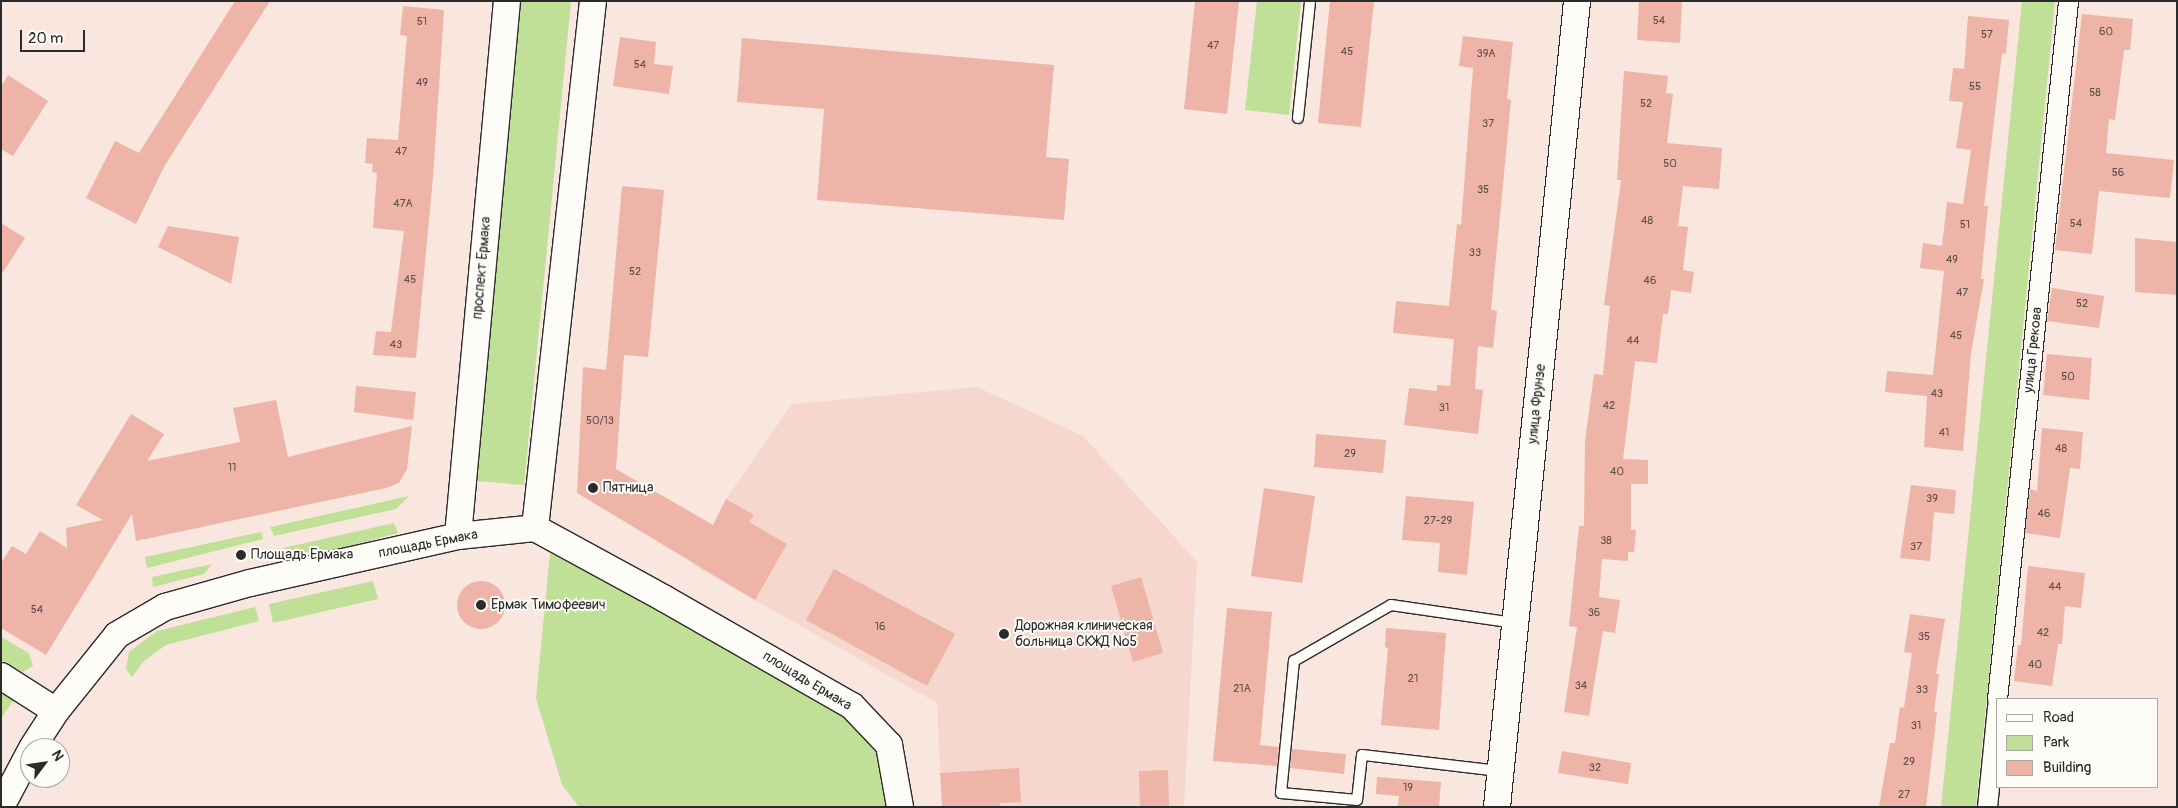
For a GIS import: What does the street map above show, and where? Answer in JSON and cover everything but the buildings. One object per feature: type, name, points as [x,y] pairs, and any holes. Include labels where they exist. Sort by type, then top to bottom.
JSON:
[{"type":"main road","name":"проспект Ермака","points":[[458,536],[507,1]]},
{"type":"main road","points":[[535,528],[593,1]]},
{"type":"main road","name":"улица Фрунзе","points":[[1497,807],[1576,1]]},
{"type":"main road","name":"площадь Ермака","points":[[38,738],[56,711],[116,635],[164,607],[250,583],[458,536],[535,528],[665,598],[852,706],[890,745],[900,807]]},
{"type":"main road","points":[[1,676],[56,711]]},
{"type":"main road","points":[[5,790],[20,767]]},
{"type":"street","name":"улица Грекова","points":[[1998,698],[2068,1]]},
{"type":"street","points":[[1987,807],[1996,716]]},
{"type":"lane","points":[[1298,118],[1310,1]]},
{"type":"lane","points":[[1500,771],[1362,755],[1356,800],[1281,793],[1294,661],[1391,605],[1515,624]]},
{"type":"shaded area","name":"Дорожная клиническая больница СКЖД №5","points":[[977,387],[1083,436],[1197,562],[1184,807],[942,807],[937,703],[693,565],[726,499],[792,404]]},
{"type":"green space","points":[[518,1],[571,1],[524,485],[476,481]]},
{"type":"green space","points":[[1257,1],[1301,1],[1289,115],[1245,110]]},
{"type":"green space","points":[[2022,1],[2055,1],[1976,807],[1941,807]]},
{"type":"green space","points":[[409,496],[396,509],[274,536],[270,527]]},
{"type":"green space","points":[[394,523],[398,533],[335,550],[297,553],[283,548]]},
{"type":"green space","points":[[261,532],[263,539],[147,568],[145,557]]},
{"type":"green space","points":[[550,553],[698,631],[851,718],[871,739],[879,758],[891,807],[579,807],[562,785],[536,698]]},
{"type":"green space","points":[[212,564],[204,574],[153,587],[152,577]]},
{"type":"green space","points":[[373,581],[378,599],[273,623],[269,604]]},
{"type":"green space","points":[[255,607],[259,621],[166,645],[144,661],[132,677],[126,669],[129,652],[157,631]]},
{"type":"green space","points":[[1,637],[29,653],[33,666],[23,672],[1,660]]},
{"type":"green space","points":[[1,691],[14,699],[1,719]]},
{"type":"place","name":"Пятница","points":[[593,488]]},
{"type":"place","name":"Площадь Ермака","points":[[241,555]]},
{"type":"place","name":"Ермак Тимофеевич","points":[[481,605]]},
{"type":"place","name":"Дорожная клиническая больница СКЖД №5","points":[[1004,634]]}]
